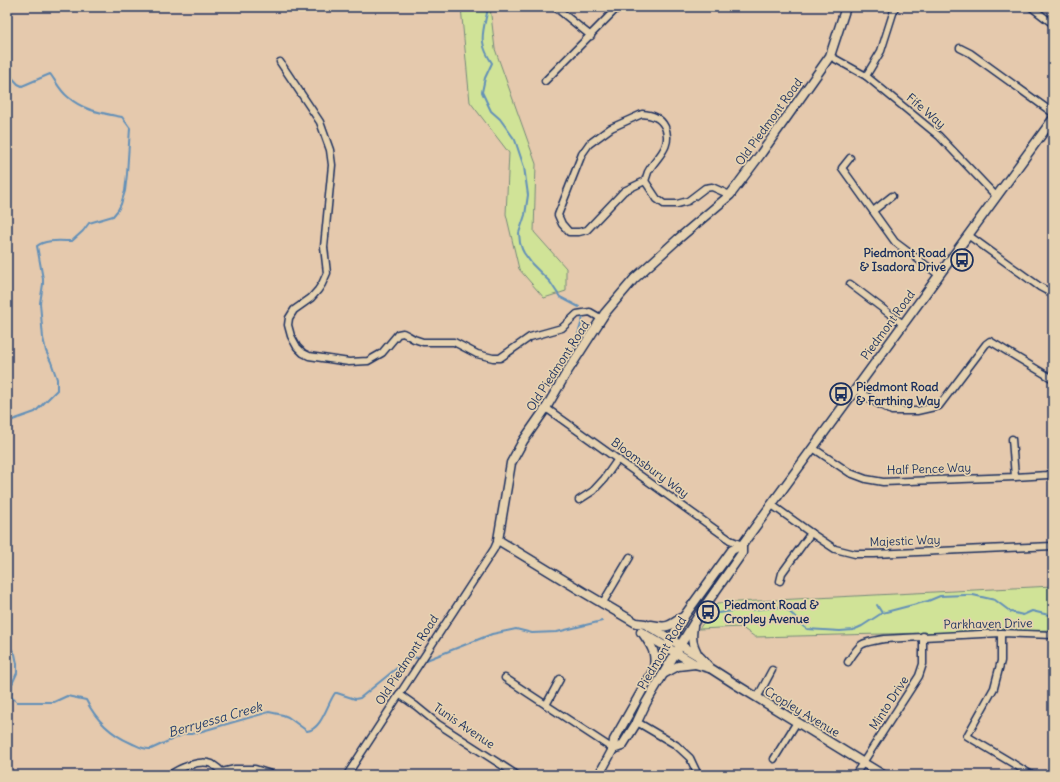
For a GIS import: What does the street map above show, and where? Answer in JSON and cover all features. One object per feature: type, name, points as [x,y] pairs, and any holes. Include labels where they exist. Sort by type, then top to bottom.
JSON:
[{"type":"main road","name":"Old Piedmont Road","points":[[498,540],[511,463],[523,441],[546,408],[567,372],[606,313],[634,279],[730,195],[830,56],[846,7]]},
{"type":"main road","name":"Piedmont Road","points":[[598,775],[613,749],[614,740],[685,615],[732,550],[742,545],[772,505],[1053,119]]},
{"type":"main road","name":"Cropley Avenue","points":[[498,540],[669,644],[700,657],[710,668],[883,775]]},
{"type":"main road","name":"Piedmont Road","points":[[613,749],[622,746],[700,612],[742,553],[742,545]]},
{"type":"main road","points":[[653,672],[654,658],[652,647],[643,628],[663,628],[673,624],[685,615]]},
{"type":"main road","points":[[694,623],[692,642],[700,657]]},
{"type":"main road","name":"Cropley Avenue","points":[[678,649],[695,664],[710,668]]},
{"type":"main road","points":[[663,675],[678,666],[695,664]]},
{"type":"street","points":[[555,7],[591,36]]},
{"type":"street","points":[[545,81],[618,7]]},
{"type":"street","points":[[866,76],[881,51],[895,7]]},
{"type":"street","points":[[1031,7],[1053,24]]},
{"type":"street","points":[[960,48],[970,53],[1053,114]]},
{"type":"street","name":"Fife Way","points":[[830,56],[866,76],[939,136],[996,196]]},
{"type":"street","points":[[280,62],[320,122],[330,150],[332,165],[324,247],[327,273],[318,290],[311,298],[294,310],[289,318],[288,324],[291,336],[297,347],[303,352],[309,356],[349,362],[368,361],[382,353],[398,334],[403,333],[423,342],[454,342],[477,354],[500,358],[530,337],[562,328],[577,314],[590,312],[602,319]]},
{"type":"street","points":[[642,114],[659,118],[664,124],[667,133],[663,153],[649,172],[645,181],[624,191],[587,230],[569,232],[562,224],[558,215],[582,154],[588,144],[611,128],[642,114]]},
{"type":"street","points":[[850,158],[842,168],[895,242],[939,275]]},
{"type":"street","points":[[645,181],[657,199],[664,204],[677,204],[688,201],[705,188],[712,187],[730,195]]},
{"type":"street","points":[[873,211],[892,196]]},
{"type":"street","points":[[968,235],[1040,287],[1053,294]]},
{"type":"street","points":[[850,284],[903,324]]},
{"type":"street","points":[[856,389],[892,411],[917,411],[939,406],[986,344],[990,341],[1053,379]]},
{"type":"street","name":"Bloomsbury Way","points":[[546,408],[730,540],[742,545]]},
{"type":"street","points":[[1012,439],[1015,478]]},
{"type":"street","name":"Half Pence Way","points":[[813,448],[850,473],[866,480],[883,482],[1015,478],[1048,475],[1053,471]]},
{"type":"street","points":[[579,500],[593,491],[604,479],[618,459]]},
{"type":"street","name":"Majestic Way","points":[[772,505],[811,534],[835,549],[855,554],[1053,546]]},
{"type":"street","points":[[780,581],[782,573],[811,534]]},
{"type":"street","name":"Old Piedmont Road","points":[[347,775],[494,549],[498,540]]},
{"type":"street","points":[[602,604],[630,557]]},
{"type":"street","points":[[1001,633],[1001,661],[994,688],[967,736],[1032,775]]},
{"type":"street","name":"Parkhaven Drive","points":[[848,662],[857,648],[868,641],[924,636],[1001,633],[1053,635]]},
{"type":"street","name":"Minto Drive","points":[[855,775],[919,676],[923,664],[924,636]]},
{"type":"street","points":[[757,698],[772,670]]},
{"type":"street","points":[[505,678],[613,749]]},
{"type":"street","points":[[546,705],[560,679]]},
{"type":"street","name":"Tunis Avenue","points":[[399,694],[438,724],[517,775]]},
{"type":"street","points":[[637,722],[676,745],[690,758],[698,775]]},
{"type":"street","points":[[774,759],[797,722]]},
{"type":"street","points":[[170,775],[177,770],[195,764],[210,764],[222,773],[235,769],[254,769],[274,775]]},
{"type":"green space","points":[[461,7],[490,7],[495,49],[536,164],[534,232],[566,268],[566,291],[544,298],[519,269],[506,214],[509,153],[470,102]]},
{"type":"green space","points":[[1053,586],[1053,630],[755,637],[741,627],[699,629],[717,603]]},
{"type":"waterway","points":[[488,7],[483,29],[483,38],[485,51],[492,63],[485,78],[482,92],[491,111],[500,119],[515,140],[524,167],[528,195],[525,215],[519,233],[520,243],[524,253],[532,264],[550,282],[560,297],[579,307]]},
{"type":"waterway","name":"Berryessa Creek","points":[[7,72],[18,84],[22,86],[50,74],[65,95],[74,102],[94,111],[122,117],[130,128],[125,191],[118,210],[113,216],[89,223],[72,241],[49,241],[37,246],[43,279],[40,303],[43,338],[46,351],[57,379],[57,390],[35,412],[7,422]]},
{"type":"waterway","points":[[574,348],[583,317]]},
{"type":"waterway","name":"Berryessa Creek","points":[[711,614],[732,611],[740,607],[750,610],[780,607],[786,609],[807,629],[840,631],[853,630],[882,613],[928,601],[940,596],[973,595],[995,600],[1011,612],[1023,615],[1032,611],[1053,616]]},
{"type":"waterway","points":[[877,605],[882,613]]},
{"type":"waterway","name":"Berryessa Creek","points":[[424,661],[492,634],[516,629],[532,633],[557,632],[602,621]]},
{"type":"waterway","name":"Berryessa Creek","points":[[7,643],[15,654],[17,664],[17,673],[12,684],[11,697],[17,702],[54,702],[67,696],[86,700],[94,714],[110,731],[145,749],[151,749],[184,734],[192,734],[269,712],[288,717],[307,731],[317,726],[335,693],[355,699],[360,698],[408,659],[412,657],[418,658]]},
{"type":"place","name":"Piedmont Road & Isadora Drive","points":[[962,260]]},
{"type":"place","name":"Piedmont Road & Farthing Way","points":[[841,394]]},
{"type":"place","name":"Piedmont Road & Cropley Avenue","points":[[708,612]]}]
